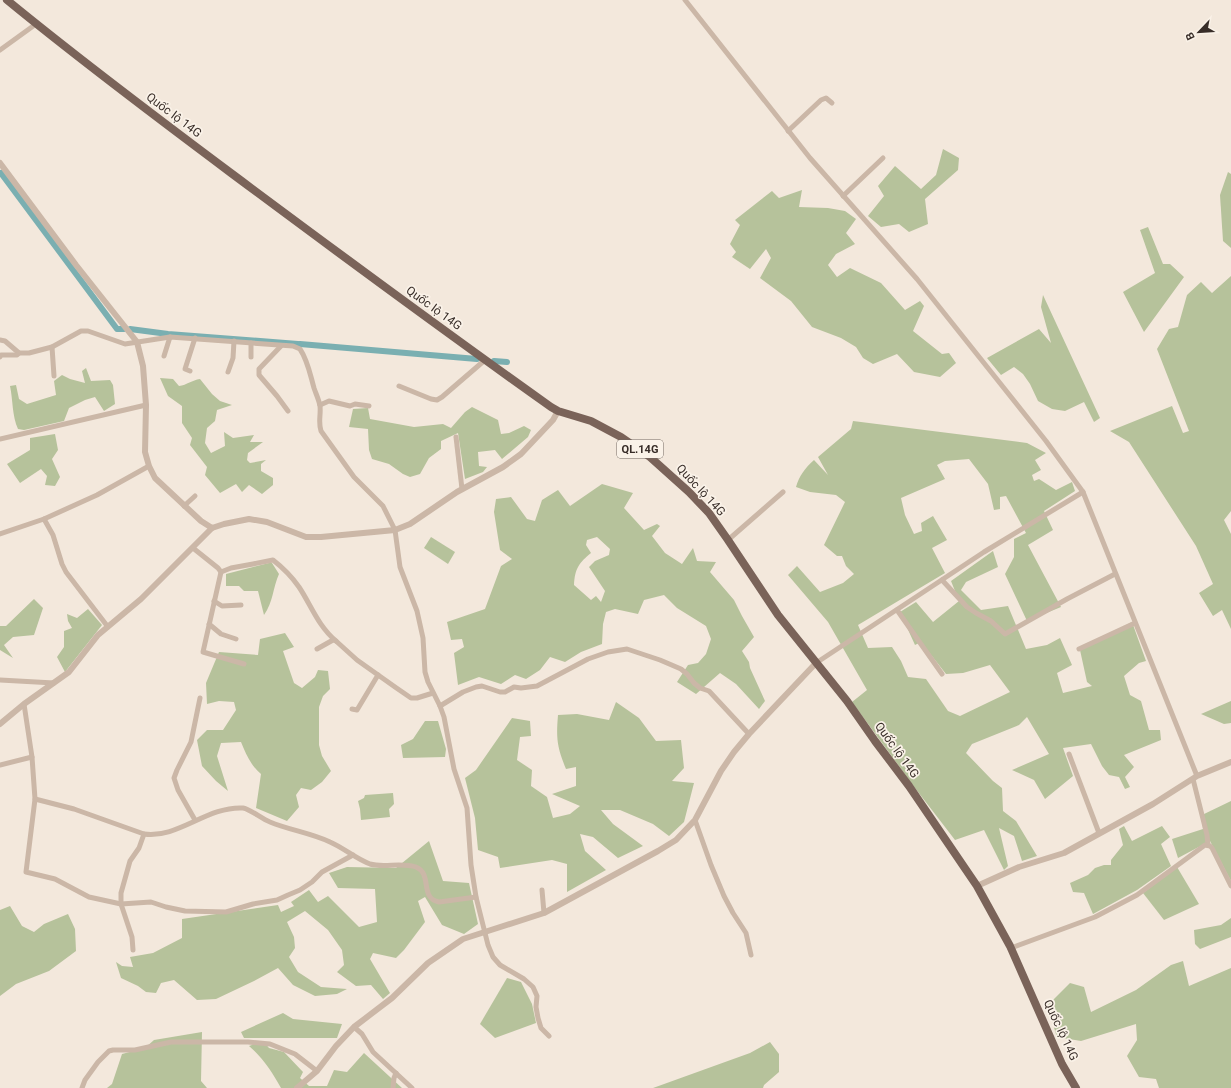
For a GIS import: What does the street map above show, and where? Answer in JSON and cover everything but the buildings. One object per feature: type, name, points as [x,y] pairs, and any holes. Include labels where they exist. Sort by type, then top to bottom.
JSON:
[{"type":"main road","name":"Quốc lộ 14G","points":[[7,0],[177,133],[485,360],[558,411],[591,421],[621,437],[650,457],[694,497],[709,513],[778,615],[847,701],[874,741],[909,786],[977,886],[1011,948],[1062,1064],[1076,1088]]},
{"type":"street","points":[[685,0],[788,131],[842,196],[917,279],[1046,441],[1083,492],[1195,778],[1200,811],[1206,831],[1208,845],[1212,848],[1231,886]]},
{"type":"street","points":[[0,50],[36,24]]},
{"type":"street","points":[[788,131],[821,100],[826,98],[832,103]]},
{"type":"street","points":[[842,196],[883,158]]},
{"type":"street","points":[[0,163],[76,265],[137,342],[143,366],[146,405],[145,452],[149,466],[155,478],[201,522],[212,528]]},
{"type":"street","points":[[0,357],[1,355],[29,353],[52,346],[81,331],[88,331],[125,344],[170,337],[293,346],[300,349],[309,368],[320,405],[318,424],[321,431],[354,477],[383,506],[395,530],[400,567],[417,611],[423,638],[425,672],[440,706],[457,780],[467,808],[471,865],[476,897],[488,945],[493,957],[500,966],[524,979],[533,987],[537,996],[536,1007],[538,1018],[542,1028],[549,1036]]},
{"type":"street","points":[[164,356],[170,337]]},
{"type":"street","points":[[190,371],[185,369],[195,338]]},
{"type":"street","points":[[0,340],[6,340],[19,353]]},
{"type":"street","points":[[228,372],[233,358],[234,341]]},
{"type":"street","points":[[250,357],[251,343]]},
{"type":"street","points":[[52,346],[54,376]]},
{"type":"street","points":[[281,346],[258,372],[259,376],[288,411]]},
{"type":"street","points":[[399,386],[437,400],[442,398],[485,360]]},
{"type":"street","points":[[320,405],[329,401],[350,406],[355,404],[369,406]]},
{"type":"street","points":[[0,439],[146,405]]},
{"type":"street","points":[[0,724],[24,704],[69,672],[98,635],[141,599],[212,528],[249,519],[267,522],[306,537],[395,530],[410,524],[462,489],[503,467],[521,454],[553,420],[558,411]]},
{"type":"street","points":[[456,437],[462,489]]},
{"type":"street","points":[[0,534],[44,519],[97,495],[149,466]]},
{"type":"street","points":[[728,540],[783,492]]},
{"type":"street","points":[[297,1088],[317,1071],[336,1046],[354,1027],[392,998],[428,963],[464,939],[544,914],[676,840],[695,820],[721,771],[749,734],[816,663],[991,548],[1083,492]]},
{"type":"street","points":[[184,506],[195,496]]},
{"type":"street","points":[[44,519],[53,535],[66,572],[108,627]]},
{"type":"street","points":[[193,548],[221,572]]},
{"type":"street","points":[[221,572],[231,568],[273,560],[298,585],[311,610],[332,637],[357,660],[394,687],[414,699],[433,693]]},
{"type":"street","points":[[221,572],[203,652],[244,664]]},
{"type":"street","points":[[942,580],[968,607],[991,621],[1004,634],[1115,574]]},
{"type":"street","points":[[214,601],[222,606],[241,605]]},
{"type":"street","points":[[897,610],[942,674]]},
{"type":"street","points":[[1080,649],[1135,623]]},
{"type":"street","points":[[209,624],[221,634],[236,639]]},
{"type":"street","points":[[318,650],[333,640],[336,641]]},
{"type":"street","points":[[440,706],[463,692],[476,687],[482,686],[500,692],[505,692],[514,687],[521,688],[537,686],[588,659],[608,652],[627,649],[660,660],[680,669],[700,688],[709,691],[749,734]]},
{"type":"street","points":[[352,709],[357,710],[378,675]]},
{"type":"street","points":[[0,680],[54,683]]},
{"type":"street","points":[[195,820],[178,790],[174,778],[191,742],[200,698]]},
{"type":"street","points":[[24,704],[32,757],[35,799],[26,872],[55,879],[89,897],[121,904],[151,902],[185,911],[226,912],[252,904],[277,900],[300,890],[312,882],[322,872],[353,855]]},
{"type":"street","points":[[1069,754],[1099,834]]},
{"type":"street","points":[[0,765],[32,757]]},
{"type":"street","points":[[977,886],[1019,867],[1064,853],[1153,804],[1195,778],[1231,762]]},
{"type":"street","points":[[35,799],[74,809],[144,834],[152,835],[178,829],[214,812],[244,808],[271,822],[331,842],[371,864],[417,867],[424,874],[429,894],[435,901],[440,902],[476,897]]},
{"type":"street","points":[[695,820],[724,896],[746,932],[751,955]]},
{"type":"street","points":[[133,950],[132,937],[121,904],[121,893],[130,861],[139,848],[144,834]]},
{"type":"street","points":[[1011,948],[1102,913],[1137,895],[1171,869],[1208,845]]},
{"type":"street","points":[[542,890],[544,914]]},
{"type":"street","points":[[354,1027],[362,1034],[373,1052],[412,1088]]},
{"type":"street","points":[[82,1088],[85,1080],[98,1062],[109,1051],[135,1050],[170,1042],[248,1042],[270,1044],[295,1054],[317,1071]]},
{"type":"street","points":[[393,1088],[396,1073]]},
{"type":"green space","points":[[943,149],[959,158],[958,170],[925,199],[928,224],[909,232],[899,224],[881,227],[868,216],[884,196],[878,186],[895,166],[921,189],[936,175]]},
{"type":"green space","points":[[1228,172],[1231,174],[1231,248],[1223,241],[1220,195]]},
{"type":"green space","points":[[802,190],[799,207],[828,208],[845,211],[856,219],[846,233],[855,244],[836,254],[828,265],[837,277],[850,268],[881,283],[905,310],[920,301],[924,306],[913,331],[942,354],[949,353],[956,363],[940,377],[914,372],[897,354],[873,364],[863,358],[856,347],[841,338],[812,327],[791,301],[760,278],[771,258],[766,249],[750,269],[732,257],[736,252],[730,244],[740,225],[735,220],[772,191],[779,198]]},
{"type":"green space","points":[[1148,227],[1163,264],[1170,264],[1184,277],[1144,332],[1123,292],[1155,273],[1140,230]]},
{"type":"green space","points":[[1231,276],[1231,511],[1224,520],[1231,534],[1231,629],[1222,610],[1213,616],[1199,593],[1213,584],[1196,546],[1129,442],[1110,431],[1172,406],[1183,433],[1189,431],[1157,349],[1169,329],[1178,327],[1187,295],[1201,282],[1212,293]]},
{"type":"green space","points":[[1043,295],[1100,418],[1094,422],[1084,402],[1065,411],[1052,409],[1038,401],[1030,384],[1023,374],[1014,367],[1001,375],[987,358],[1039,329],[1051,343],[1041,307]]},
{"type":"green space","points":[[86,368],[91,381],[110,380],[113,385],[115,404],[104,411],[95,397],[69,408],[64,421],[24,430],[18,429],[10,386],[16,385],[19,399],[27,404],[56,395],[54,381],[62,375],[85,383],[82,371]]},
{"type":"green space","points":[[160,378],[173,379],[179,386],[200,379],[212,394],[220,401],[232,405],[217,410],[215,421],[207,428],[205,443],[211,453],[225,446],[224,432],[233,438],[254,435],[250,442],[263,442],[248,453],[247,460],[250,463],[266,460],[261,464],[261,471],[273,478],[273,485],[262,494],[249,485],[242,492],[236,484],[220,493],[205,475],[207,467],[190,445],[192,438],[182,423],[182,406],[168,396]]},
{"type":"green space","points":[[472,407],[498,420],[501,434],[509,433],[524,426],[531,430],[528,437],[502,459],[495,450],[478,452],[479,466],[487,467],[483,472],[465,479],[458,433],[441,441],[441,449],[429,458],[420,474],[410,477],[389,464],[372,459],[369,450],[368,429],[349,427],[353,409],[368,408],[370,419],[414,427],[443,424],[451,428],[465,412]]},
{"type":"green space","points":[[853,421],[1027,443],[1046,453],[1035,460],[1041,470],[1032,475],[1034,481],[1039,479],[1056,490],[1072,482],[1075,491],[1044,511],[1053,530],[1028,545],[1061,607],[1027,621],[1005,574],[1014,557],[1014,539],[1026,533],[1006,496],[1000,497],[1000,509],[994,510],[988,484],[969,459],[945,461],[937,465],[945,479],[901,498],[905,515],[914,534],[922,531],[921,523],[933,516],[947,540],[932,548],[945,573],[858,625],[868,648],[892,647],[901,661],[908,677],[926,679],[948,711],[960,716],[1010,692],[990,665],[963,673],[946,674],[921,642],[915,645],[900,612],[916,602],[933,622],[959,601],[951,581],[993,551],[998,567],[966,582],[961,590],[981,610],[1008,606],[1026,649],[1047,645],[1060,638],[1072,665],[1057,673],[1063,693],[1092,686],[1087,682],[1080,650],[1132,622],[1146,661],[1139,663],[1124,676],[1130,695],[1141,701],[1149,730],[1160,730],[1161,740],[1124,755],[1134,767],[1125,777],[1130,787],[1125,789],[1119,777],[1109,775],[1102,766],[1091,744],[1063,748],[1073,776],[1045,799],[1034,780],[1012,770],[1049,754],[1027,717],[1019,725],[972,744],[966,753],[993,781],[1002,788],[1003,811],[1016,821],[1037,856],[1022,861],[1014,836],[999,828],[1008,866],[1004,870],[984,830],[955,840],[852,702],[867,690],[828,622],[788,575],[797,566],[820,592],[843,583],[854,574],[846,566],[842,556],[837,556],[824,545],[845,502],[836,495],[810,492],[796,487],[803,472],[814,460],[828,475],[818,457],[851,429]]},
{"type":"green space","points":[[55,434],[58,450],[52,459],[60,477],[55,486],[45,485],[47,476],[41,469],[20,483],[7,464],[30,450],[30,438]]},
{"type":"green space","points":[[602,484],[633,493],[624,508],[644,530],[657,524],[660,526],[652,536],[665,553],[682,564],[693,548],[697,561],[716,562],[710,572],[734,600],[754,637],[742,651],[749,662],[750,668],[765,701],[759,709],[736,684],[720,673],[696,694],[677,682],[688,665],[698,663],[706,654],[711,639],[706,626],[677,608],[664,595],[644,600],[638,614],[615,609],[606,612],[603,624],[602,644],[581,652],[565,662],[550,657],[540,670],[526,679],[515,675],[501,684],[479,677],[458,685],[454,653],[464,647],[462,639],[451,640],[447,622],[485,609],[501,566],[512,559],[500,550],[494,512],[496,499],[511,497],[527,519],[535,521],[542,500],[558,490],[570,506]],"holes":[[[597,537],[610,549],[609,555],[595,561],[589,567],[605,591],[601,602],[596,596],[591,600],[574,585],[575,574],[578,566],[591,553],[586,545],[587,540]]]},
{"type":"green space","points":[[431,537],[455,552],[448,564],[424,548]]},
{"type":"green space","points":[[272,563],[279,574],[271,600],[264,615],[258,591],[244,591],[239,586],[226,586],[226,574]]},
{"type":"green space","points":[[34,599],[43,608],[34,635],[13,637],[4,645],[13,658],[0,650],[0,626],[6,626]]},
{"type":"green space","points":[[88,609],[102,625],[65,672],[57,657],[64,647],[64,631],[72,628],[68,621],[67,614],[77,618]]},
{"type":"green space","points":[[285,633],[294,647],[283,651],[294,683],[302,688],[315,677],[318,670],[328,671],[330,689],[323,696],[319,707],[319,745],[322,756],[331,771],[322,782],[311,790],[301,788],[296,795],[299,807],[287,821],[256,808],[261,774],[252,764],[241,742],[221,743],[217,756],[228,791],[202,766],[197,740],[207,730],[223,730],[236,710],[234,702],[219,701],[207,704],[206,683],[219,652],[258,655],[260,639]]},
{"type":"green space","points":[[1231,701],[1231,723],[1224,724],[1201,714]]},
{"type":"green space","points":[[616,702],[639,718],[656,741],[681,740],[684,768],[672,781],[694,783],[684,822],[669,836],[653,824],[620,810],[601,810],[613,824],[643,846],[618,858],[593,837],[580,834],[585,851],[606,870],[567,892],[567,864],[552,860],[500,868],[498,857],[478,850],[475,818],[465,778],[476,770],[512,718],[530,721],[531,736],[520,737],[517,760],[532,770],[531,786],[547,797],[553,818],[570,814],[580,806],[552,794],[576,786],[576,767],[566,769],[559,749],[557,737],[558,715],[577,714],[609,720]]},
{"type":"green space","points":[[425,721],[438,721],[446,749],[445,757],[403,758],[401,745],[413,739]]},
{"type":"green space","points":[[393,793],[394,804],[389,809],[390,817],[361,820],[358,801],[364,798],[365,795]]},
{"type":"green space","points":[[1231,801],[1231,881],[1210,841],[1178,858],[1172,839],[1203,829],[1202,815]]},
{"type":"green space","points":[[1124,826],[1132,841],[1162,826],[1170,837],[1161,844],[1171,866],[1137,890],[1093,914],[1084,893],[1073,892],[1070,883],[1088,875],[1095,868],[1104,865],[1111,865],[1111,860],[1123,845],[1119,829]]},
{"type":"green space","points":[[429,841],[443,881],[469,883],[478,924],[464,934],[442,925],[425,897],[418,901],[425,922],[404,950],[396,958],[373,953],[370,959],[390,993],[383,999],[371,985],[356,986],[337,972],[344,965],[342,950],[328,930],[305,911],[287,922],[294,937],[295,948],[289,957],[298,972],[321,987],[347,989],[337,994],[315,996],[293,985],[278,968],[216,999],[197,1000],[174,980],[161,983],[156,993],[146,992],[138,986],[121,978],[116,962],[122,966],[133,967],[130,957],[153,953],[182,938],[182,919],[278,905],[281,912],[294,906],[291,902],[309,890],[318,902],[328,896],[359,927],[377,922],[375,889],[338,888],[329,873],[347,867],[396,868]]},
{"type":"green space","points":[[1177,867],[1199,904],[1164,920],[1143,893]]},
{"type":"green space","points":[[10,906],[22,926],[34,932],[44,924],[68,914],[75,929],[76,951],[49,971],[16,984],[0,996],[0,910]]},
{"type":"green space","points":[[1231,918],[1231,937],[1200,949],[1195,944],[1194,930],[1221,925]]},
{"type":"green space","points":[[1183,961],[1189,986],[1231,968],[1231,1088],[1159,1088],[1156,1079],[1139,1077],[1127,1056],[1137,1040],[1136,1024],[1081,1041],[1057,1037],[1047,1006],[1070,983],[1084,987],[1091,1012],[1136,990],[1171,965]]},
{"type":"green space","points":[[507,978],[521,982],[532,1004],[536,1023],[495,1038],[480,1024]]},
{"type":"green space","points":[[283,1013],[293,1019],[342,1024],[337,1038],[244,1038],[241,1032]]},
{"type":"green space","points":[[202,1032],[201,1081],[207,1088],[107,1088],[112,1084],[122,1054],[145,1048],[154,1040]]},
{"type":"green space","points":[[263,1041],[269,1048],[284,1052],[303,1072],[300,1078],[309,1086],[327,1086],[334,1070],[347,1072],[364,1053],[402,1088],[281,1088],[259,1055],[249,1046]]},
{"type":"green space","points":[[770,1042],[779,1054],[779,1072],[764,1085],[763,1088],[653,1088],[750,1053]]},
{"type":"waterway","points":[[1,173],[117,329],[124,329]]},
{"type":"waterway","points":[[130,329],[168,334],[298,344]]},
{"type":"waterway","points":[[300,344],[477,359]]},
{"type":"waterway","points":[[494,361],[507,362]]}]
